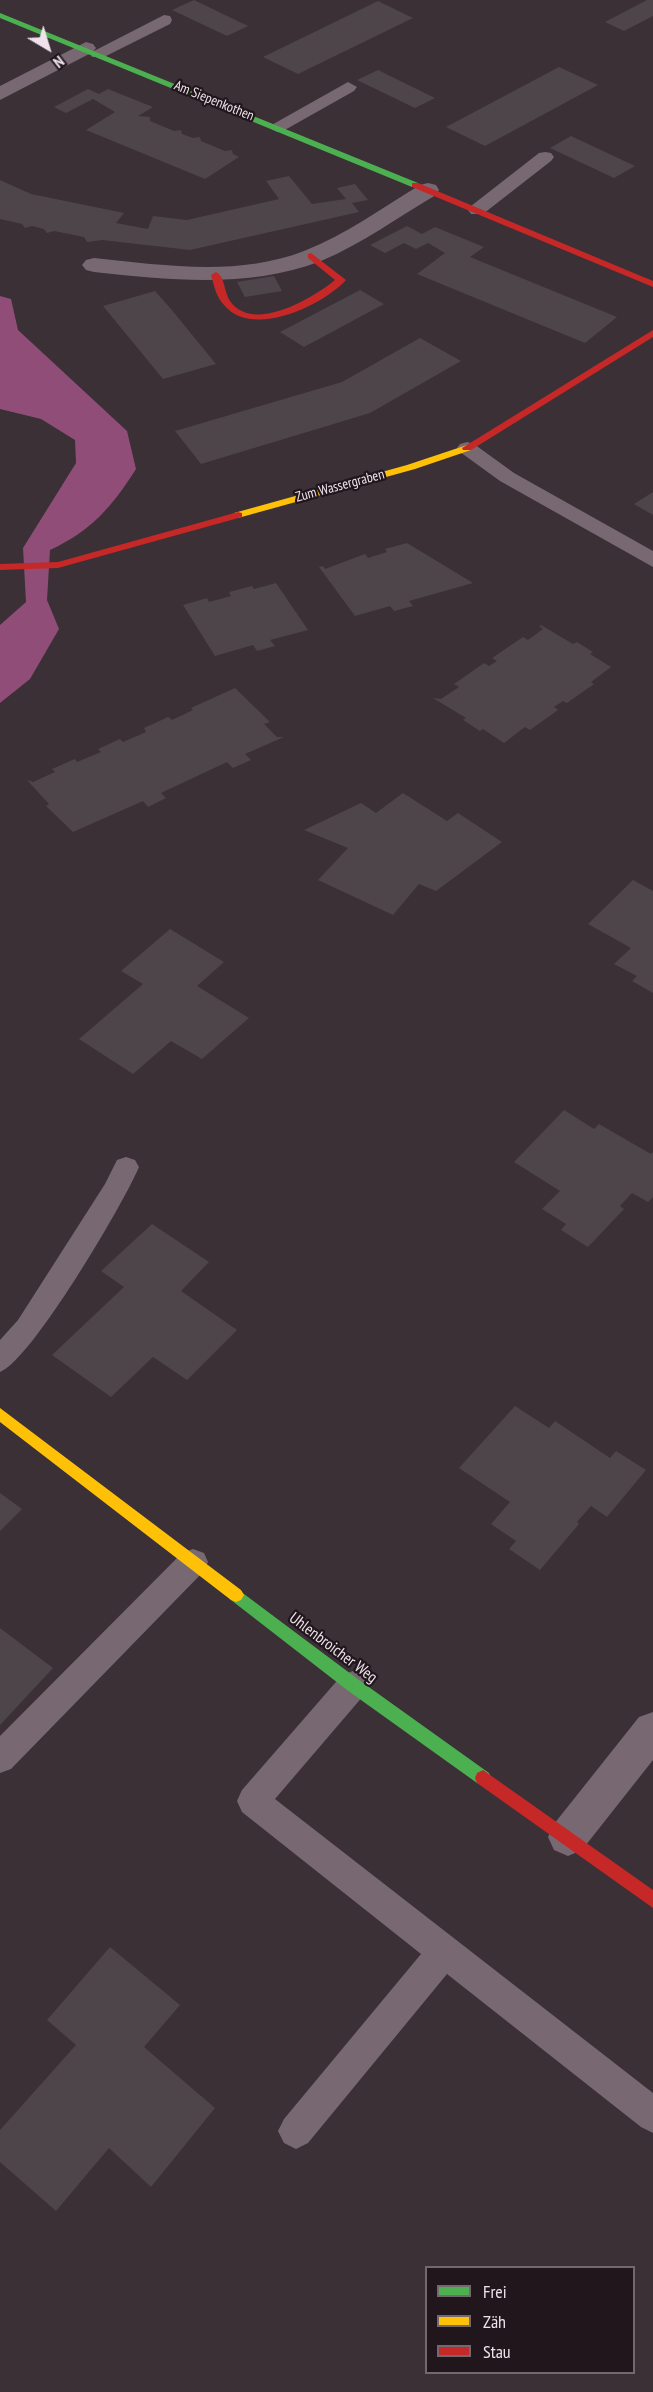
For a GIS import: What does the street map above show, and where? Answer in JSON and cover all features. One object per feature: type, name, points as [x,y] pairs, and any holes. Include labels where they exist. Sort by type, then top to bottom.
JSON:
[{"type":"street","name":"Am Siepenkothen","points":[[0,15],[277,127],[653,284]]},
{"type":"street","points":[[0,94],[92,51]]},
{"type":"street","points":[[94,265],[216,274],[245,272],[311,256],[428,190]]},
{"type":"street","points":[[216,274],[226,304],[246,315],[276,315],[303,306],[329,293],[341,280],[311,256]]},
{"type":"street","name":"Zum Wassergraben","points":[[4,568],[58,565],[411,467],[467,448],[653,333]]},
{"type":"street","name":"Uhlenbroicher Weg","points":[[0,1414],[353,1685],[653,1900]]},
{"type":"street","points":[[568,1837],[653,1730]]},
{"type":"lane","points":[[92,51],[164,20]]},
{"type":"lane","points":[[277,127],[348,87]]},
{"type":"lane","points":[[477,210],[545,157]]},
{"type":"lane","points":[[467,448],[507,477],[653,560]]},
{"type":"lane","points":[[0,1360],[28,1328],[117,1188],[126,1167]]},
{"type":"lane","points":[[0,1758],[193,1562]]},
{"type":"lane","points":[[353,1685],[253,1801],[653,2115]]},
{"type":"lane","points":[[296,2131],[445,1952]]},
{"type":"shaded area","points":[[0,296],[11,299],[18,330],[127,431],[136,469],[99,517],[77,535],[50,550],[47,600],[59,629],[30,679],[0,703],[0,625],[26,602],[23,548],[76,463],[75,440],[41,419],[0,409]]},
{"type":"building","points":[[194,0],[248,26],[227,36],[172,10]]},
{"type":"building","points":[[647,0],[653,0],[653,16],[624,31],[605,22]]},
{"type":"building","points":[[378,1],[413,18],[298,74],[263,57]]},
{"type":"building","points":[[559,67],[598,85],[485,146],[446,127]]},
{"type":"building","points":[[378,70],[435,98],[415,108],[357,80]]},
{"type":"building","points":[[88,89],[99,94],[108,89],[153,107],[138,116],[150,117],[150,121],[174,131],[181,130],[182,134],[193,138],[200,137],[201,141],[225,151],[232,150],[233,154],[239,157],[205,179],[86,130],[115,112],[93,99],[66,113],[54,107]]},
{"type":"building","points":[[571,136],[635,166],[614,178],[550,148]]},
{"type":"building","points":[[289,176],[312,204],[346,199],[337,188],[355,184],[368,200],[352,203],[359,212],[190,250],[102,240],[87,242],[84,237],[54,231],[47,233],[44,229],[32,226],[25,228],[22,224],[0,219],[0,180],[31,194],[124,213],[116,223],[148,229],[153,216],[187,220],[279,199],[266,181]]},
{"type":"building","points":[[407,226],[422,234],[435,227],[484,247],[470,257],[617,317],[585,343],[417,274],[445,253],[428,243],[416,249],[404,243],[385,253],[370,245]]},
{"type":"building","points":[[274,276],[282,291],[245,297],[237,282]]},
{"type":"building","points":[[360,290],[384,304],[304,347],[280,332]]},
{"type":"building","points":[[155,291],[216,364],[163,379],[103,306]]},
{"type":"building","points":[[420,338],[461,361],[370,413],[201,464],[175,431],[342,382]]},
{"type":"building","points":[[653,492],[653,515],[634,504]]},
{"type":"building","points":[[407,543],[473,583],[409,601],[413,606],[394,611],[390,606],[355,616],[319,567],[323,566],[325,569],[365,554],[368,558],[387,552],[385,549]]},
{"type":"building","points":[[276,583],[308,630],[270,640],[275,646],[257,651],[253,645],[215,656],[183,605],[207,598],[209,602],[231,596],[229,592]]},
{"type":"building","points":[[541,625],[573,644],[577,642],[593,652],[590,654],[611,667],[591,682],[594,684],[567,703],[563,701],[554,707],[558,710],[530,730],[525,727],[504,743],[483,729],[480,731],[463,720],[466,718],[433,698],[441,699],[459,687],[454,684],[484,663],[489,666],[497,661],[492,658],[523,637],[528,640],[543,629],[539,626]]},
{"type":"building","points":[[235,688],[270,722],[264,724],[277,737],[284,737],[245,754],[251,760],[233,768],[227,762],[161,793],[166,798],[148,807],[143,801],[73,832],[46,806],[49,804],[27,780],[33,782],[55,772],[52,769],[75,759],[77,762],[101,752],[98,749],[120,739],[123,742],[146,732],[144,728],[168,717],[172,720],[193,710],[191,708]]},
{"type":"building","points":[[403,793],[447,821],[458,813],[502,842],[436,891],[419,884],[393,915],[318,880],[348,848],[304,830],[361,803],[376,813]]},
{"type":"building","points":[[633,880],[653,891],[653,993],[632,981],[637,976],[614,964],[631,948],[588,924]]},
{"type":"building","points":[[170,929],[224,962],[197,986],[249,1018],[202,1059],[171,1041],[133,1074],[79,1039],[143,984],[121,971]]},
{"type":"building","points":[[564,1110],[594,1129],[599,1124],[651,1154],[653,1152],[653,1197],[648,1202],[632,1193],[620,1206],[624,1209],[588,1247],[561,1230],[566,1224],[542,1209],[560,1191],[514,1162]]},
{"type":"building","points":[[152,1224],[209,1262],[181,1291],[237,1330],[187,1380],[153,1357],[111,1397],[52,1355],[124,1287],[101,1271]]},
{"type":"building","points":[[515,1406],[549,1428],[555,1421],[610,1458],[616,1451],[646,1470],[607,1517],[591,1506],[577,1522],[579,1524],[540,1570],[509,1549],[516,1541],[491,1524],[510,1502],[459,1468]]},
{"type":"building","points":[[0,1493],[22,1509],[0,1531]]},
{"type":"building","points":[[0,1628],[53,1668],[0,1725]]},
{"type":"building","points":[[110,1947],[180,2005],[144,2047],[215,2108],[151,2187],[109,2148],[56,2211],[0,2162],[0,2130],[76,2045],[47,2020]]},
{"type":"traffic: fast","points":[[0,15],[415,185]]},
{"type":"traffic: fast","points":[[236,1595],[353,1685],[483,1778]]},
{"type":"traffic: slow","points":[[238,515],[411,467],[467,448]]},
{"type":"traffic: slow","points":[[0,1414],[236,1595]]},
{"type":"traffic: jam","points":[[415,185],[653,284]]},
{"type":"traffic: jam","points":[[216,275],[222,295],[228,305],[240,313],[255,317],[270,316],[302,305],[341,280],[311,256]]},
{"type":"traffic: jam","points":[[467,448],[653,333]]},
{"type":"traffic: jam","points":[[0,567],[58,565],[238,515]]},
{"type":"traffic: jam","points":[[483,1778],[653,1900]]}]
